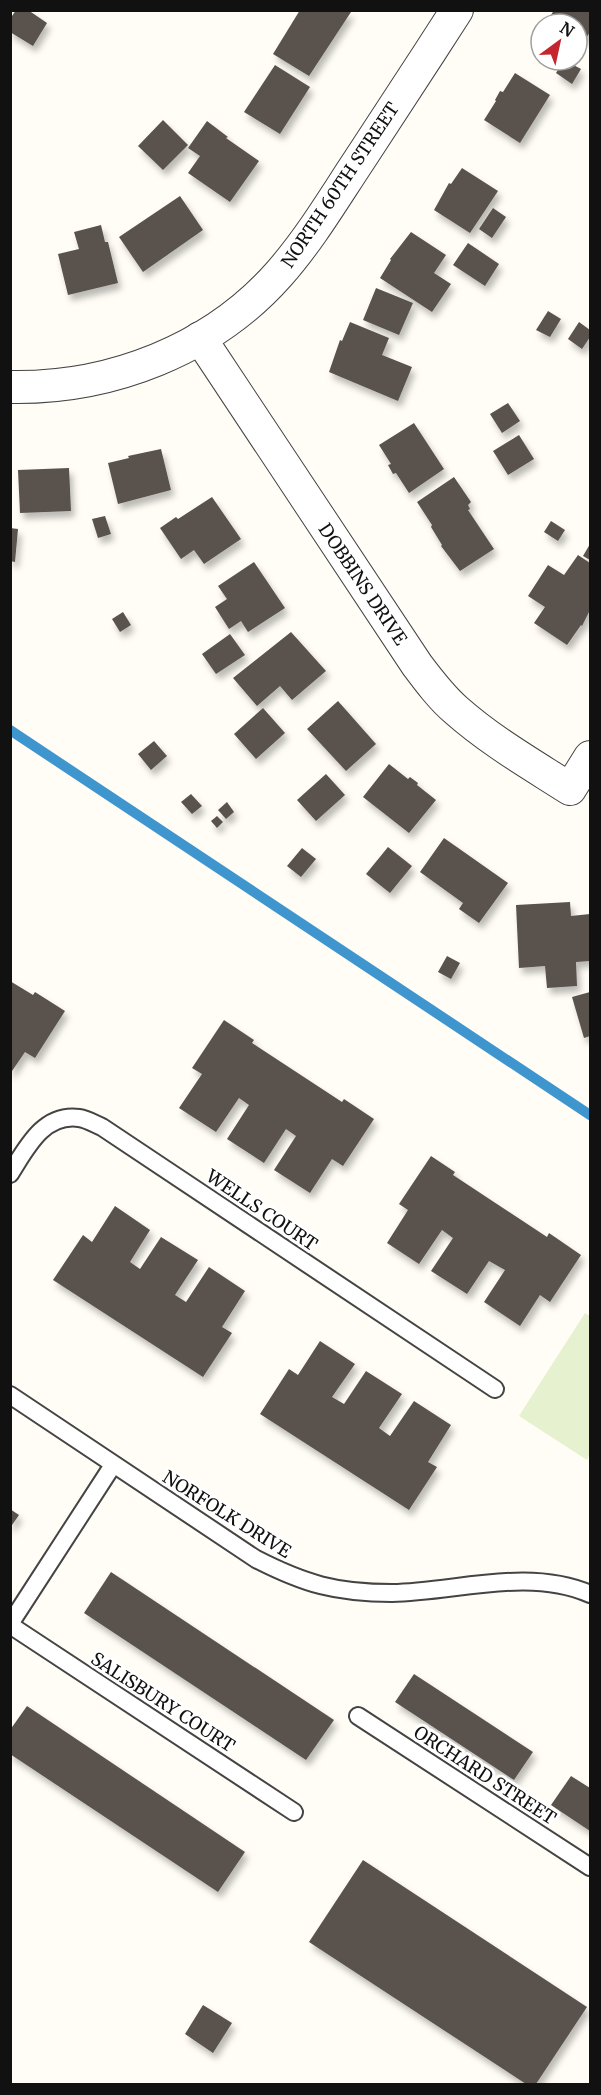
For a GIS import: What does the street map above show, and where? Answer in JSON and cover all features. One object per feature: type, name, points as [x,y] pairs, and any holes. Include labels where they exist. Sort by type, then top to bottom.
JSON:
[{"type":"street","name":"NORTH 60TH STREET","points":[[10,387],[68,385],[119,374],[169,355],[200,338],[240,311],[260,294],[301,247],[457,10]]},
{"type":"street","name":"DOBBINS DRIVE","points":[[200,338],[417,665],[455,710],[496,742],[570,789],[591,757]]},
{"type":"lane","name":"WELLS COURT","points":[[12,1170],[44,1127],[62,1119],[80,1118],[102,1126],[495,1389]]},
{"type":"lane","name":"NORFOLK DRIVE","points":[[10,1395],[256,1559],[289,1576],[320,1587],[392,1593],[493,1583],[540,1582],[579,1589],[591,1594]]},
{"type":"lane","name":"SALISBURY COURT","points":[[113,1464],[10,1625],[294,1812]]},
{"type":"lane","name":"ORCHARD STREET","points":[[358,1716],[591,1867]]},
{"type":"green space","points":[[585,1313],[590,1316],[590,1454],[587,1460],[519,1416]]},
{"type":"building","points":[[16,10],[28,10],[47,23],[33,46],[10,32],[10,19]]},
{"type":"building","points":[[300,10],[351,12],[309,76],[273,54]]},
{"type":"building","points":[[554,10],[590,10],[590,32],[589,34],[589,12],[553,12]]},
{"type":"building","points":[[275,65],[310,87],[280,134],[244,112]]},
{"type":"building","points":[[557,72],[579,72],[572,84]]},
{"type":"building","points":[[515,73],[550,95],[520,143],[484,120],[500,91],[503,92]]},
{"type":"building","points":[[163,120],[188,145],[163,170],[138,146]]},
{"type":"building","points":[[207,121],[228,137],[226,138],[259,161],[230,202],[188,173],[200,156],[188,148]]},
{"type":"building","points":[[462,168],[498,191],[470,233],[434,210],[449,183],[451,184]]},
{"type":"building","points":[[180,196],[203,230],[143,272],[119,237]]},
{"type":"building","points":[[493,208],[506,217],[492,238],[479,229]]},
{"type":"building","points":[[101,225],[105,242],[108,242],[118,283],[68,295],[58,254],[79,249],[74,232]]},
{"type":"building","points":[[411,232],[446,255],[434,273],[451,284],[432,312],[380,278],[390,259]]},
{"type":"building","points":[[468,243],[499,264],[485,286],[453,265]]},
{"type":"building","points":[[376,288],[413,303],[399,335],[363,320]]},
{"type":"building","points":[[548,311],[561,319],[550,337],[536,330]]},
{"type":"building","points":[[350,322],[389,338],[382,355],[412,367],[398,401],[329,372],[340,340],[342,341]]},
{"type":"building","points":[[579,322],[590,330],[590,337],[582,349],[568,339]]},
{"type":"building","points":[[508,403],[520,421],[502,433],[490,414]]},
{"type":"building","points":[[414,423],[444,469],[409,493],[396,473],[393,474],[388,465],[391,464],[379,445]]},
{"type":"building","points":[[519,435],[534,459],[508,475],[493,451]]},
{"type":"building","points":[[161,449],[171,490],[118,504],[108,463]]},
{"type":"building","points":[[69,468],[71,511],[20,513],[18,470]]},
{"type":"building","points":[[454,477],[471,502],[468,510],[494,549],[460,571],[441,546],[432,525],[417,502]]},
{"type":"building","points":[[212,497],[241,539],[204,564],[194,550],[181,559],[160,528]]},
{"type":"building","points":[[105,516],[111,534],[98,538],[92,519]]},
{"type":"building","points":[[551,521],[565,530],[558,541],[544,532]]},
{"type":"building","points":[[10,528],[18,529],[15,562],[10,561]]},
{"type":"building","points":[[590,544],[590,560],[583,556]]},
{"type":"building","points":[[578,555],[590,563],[590,610],[582,626],[567,645],[534,623],[545,607],[528,596],[548,565],[564,575]]},
{"type":"building","points":[[254,562],[285,608],[248,632],[241,621],[229,629],[215,607],[227,599],[218,586]]},
{"type":"building","points":[[123,612],[131,625],[120,632],[112,619]]},
{"type":"building","points":[[291,632],[326,671],[292,700],[280,686],[257,706],[233,678]]},
{"type":"building","points":[[230,634],[245,655],[216,674],[202,654]]},
{"type":"building","points":[[338,701],[376,744],[346,771],[307,729]]},
{"type":"building","points":[[263,708],[285,733],[256,759],[234,734]]},
{"type":"building","points":[[154,741],[167,756],[151,770],[138,754]]},
{"type":"building","points":[[389,764],[408,779],[410,777],[418,783],[417,785],[436,800],[409,833],[363,797]]},
{"type":"building","points":[[326,774],[345,795],[316,821],[297,800]]},
{"type":"building","points":[[191,794],[202,806],[192,814],[181,802]]},
{"type":"building","points":[[227,802],[234,812],[226,819],[218,810]]},
{"type":"building","points":[[217,816],[223,822],[217,828],[211,821]]},
{"type":"building","points":[[444,838],[508,883],[479,923],[459,909],[463,903],[420,872]]},
{"type":"building","points":[[388,847],[412,866],[390,893],[366,874]]},
{"type":"building","points":[[302,848],[316,859],[301,877],[287,866]]},
{"type":"building","points":[[570,902],[571,916],[590,914],[590,961],[576,962],[577,986],[547,988],[545,966],[519,968],[516,905]]},
{"type":"building","points":[[447,956],[460,963],[451,979],[438,972]]},
{"type":"building","points":[[10,981],[33,995],[35,992],[65,1011],[35,1058],[25,1052],[10,1074]]},
{"type":"building","points":[[590,992],[590,1036],[584,1038],[572,997]]},
{"type":"building","points":[[224,1020],[254,1040],[252,1043],[342,1102],[344,1099],[374,1119],[343,1166],[332,1159],[310,1193],[274,1170],[296,1136],[286,1129],[264,1163],[227,1139],[249,1105],[239,1098],[216,1132],[179,1108],[202,1074],[192,1068]]},
{"type":"building","points":[[431,1156],[455,1172],[453,1175],[547,1237],[549,1233],[581,1255],[550,1302],[540,1295],[520,1326],[484,1302],[505,1270],[489,1261],[467,1294],[431,1271],[453,1238],[442,1230],[419,1264],[387,1243],[408,1210],[399,1204]]},
{"type":"building","points":[[115,1206],[150,1230],[130,1262],[140,1269],[161,1237],[198,1260],[175,1295],[186,1302],[209,1267],[245,1291],[222,1327],[232,1333],[203,1377],[53,1280],[83,1235],[92,1242]]},
{"type":"building","points":[[320,1341],[355,1364],[332,1397],[344,1404],[366,1371],[402,1394],[379,1428],[390,1436],[414,1401],[451,1425],[428,1462],[437,1467],[409,1510],[260,1414],[289,1369],[298,1375]]},
{"type":"building","points":[[10,1509],[19,1515],[10,1528]]},
{"type":"building","points":[[111,1572],[334,1720],[306,1760],[84,1613]]},
{"type":"building","points":[[414,1674],[533,1752],[514,1780],[395,1702]]},
{"type":"building","points":[[27,1706],[245,1852],[218,1892],[10,1754],[10,1730]]},
{"type":"building","points":[[571,1776],[590,1788],[590,1831],[551,1805]]},
{"type":"building","points":[[363,1860],[587,2007],[536,2084],[526,2084],[309,1942]]},
{"type":"building","points":[[203,2005],[232,2023],[213,2053],[185,2034]]},
{"type":"waterway","points":[[10,730],[590,1115]]}]
